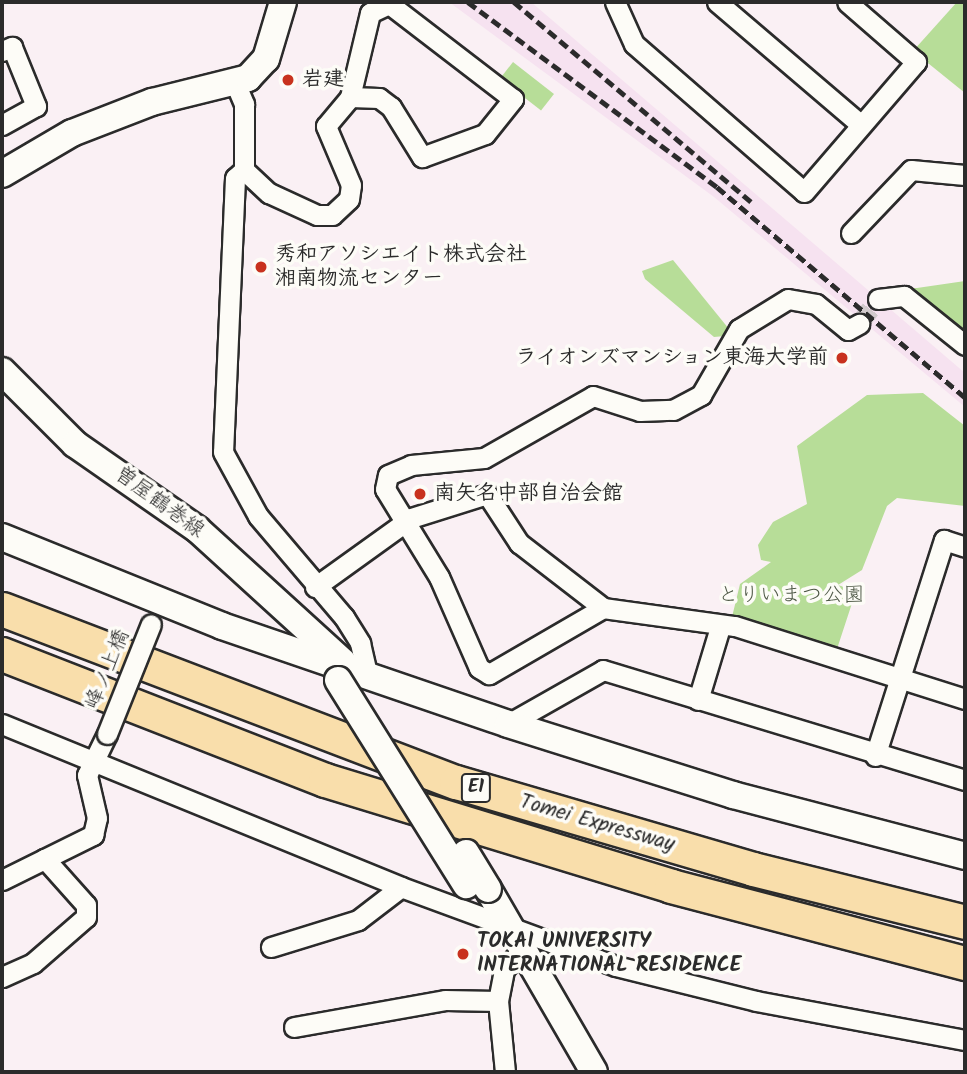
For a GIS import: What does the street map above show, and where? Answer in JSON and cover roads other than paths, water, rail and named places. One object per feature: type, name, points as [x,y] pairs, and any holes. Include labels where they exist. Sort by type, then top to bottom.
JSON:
[{"type":"highway","name":"Tomei Expressway","points":[[2,609],[456,782],[753,869],[965,922]]},
{"type":"highway","name":"Tomei Expressway","points":[[2,654],[338,784],[671,886],[965,963]]},
{"type":"street","points":[[2,174],[72,133],[152,102],[236,85],[266,59],[283,2]]},
{"type":"street","points":[[615,2],[635,44],[804,192],[916,62],[846,2]]},
{"type":"street","points":[[236,85],[244,104],[244,170],[269,193],[317,215],[342,210],[351,185],[326,126],[350,97],[370,13],[389,4],[513,99],[485,134],[422,157],[391,107],[379,98],[350,97]]},
{"type":"street","points":[[727,5],[860,124]]},
{"type":"street","points":[[2,51],[12,47],[36,106],[2,125]]},
{"type":"street","points":[[244,170],[235,178],[223,452],[258,516],[360,643],[350,675]]},
{"type":"street","points":[[851,233],[911,170],[965,175]]},
{"type":"street","points":[[878,299],[904,296],[965,345]]},
{"type":"street","points":[[603,608],[489,674],[479,668],[439,577],[403,525],[385,489],[388,475],[403,466],[484,458],[593,396],[640,411],[673,410],[701,395],[739,328],[788,299],[816,304],[848,330],[859,324]]},
{"type":"street","name":"曽屋鶴巻線","points":[[2,372],[75,444],[197,529],[314,636],[350,675],[477,887],[506,924],[594,1072]]},
{"type":"street","points":[[315,587],[403,525],[487,494],[519,543],[603,608],[720,627],[965,699]]},
{"type":"street","points":[[2,537],[156,613],[733,795],[965,856]]},
{"type":"street","points":[[875,755],[944,540],[965,547]]},
{"type":"street","name":"峰ノ上橋","points":[[2,880],[93,835],[97,818],[87,775],[96,762],[156,613]]},
{"type":"street","points":[[698,700],[720,627]]},
{"type":"street","points":[[508,724],[603,670],[875,755],[965,780]]},
{"type":"street","points":[[2,724],[401,887],[617,966],[756,1001],[965,1040]]},
{"type":"street","points":[[2,977],[33,963],[86,917],[86,905],[46,859]]},
{"type":"street","points":[[271,947],[358,920],[401,887]]},
{"type":"street","points":[[505,1072],[498,1001],[504,969],[521,952]]},
{"type":"street","points":[[294,1027],[445,1000],[498,1001]]},
{"type":"tunnel","points":[[859,324],[878,299]]},
{"type":"railway","points":[[468,2],[717,187],[965,397]]},
{"type":"railway","points":[[514,2],[755,205]]},
{"type":"place","name":"岩建","points":[[288,80]]},
{"type":"place","name":"秀和アソシエイト株式会社 湘南物流センター","points":[[261,267]]},
{"type":"place","name":"ライオンズマンション東海大学前","points":[[842,358]]},
{"type":"place","name":"南矢名中部自治会館","points":[[420,494]]},
{"type":"place","name":"TOKAI UNIVERSITY INTERNATIONAL RESIDENCE","points":[[463,954]]},
{"type":"park label","name":"とりいまつ公園","points":[[791,596]]}]
